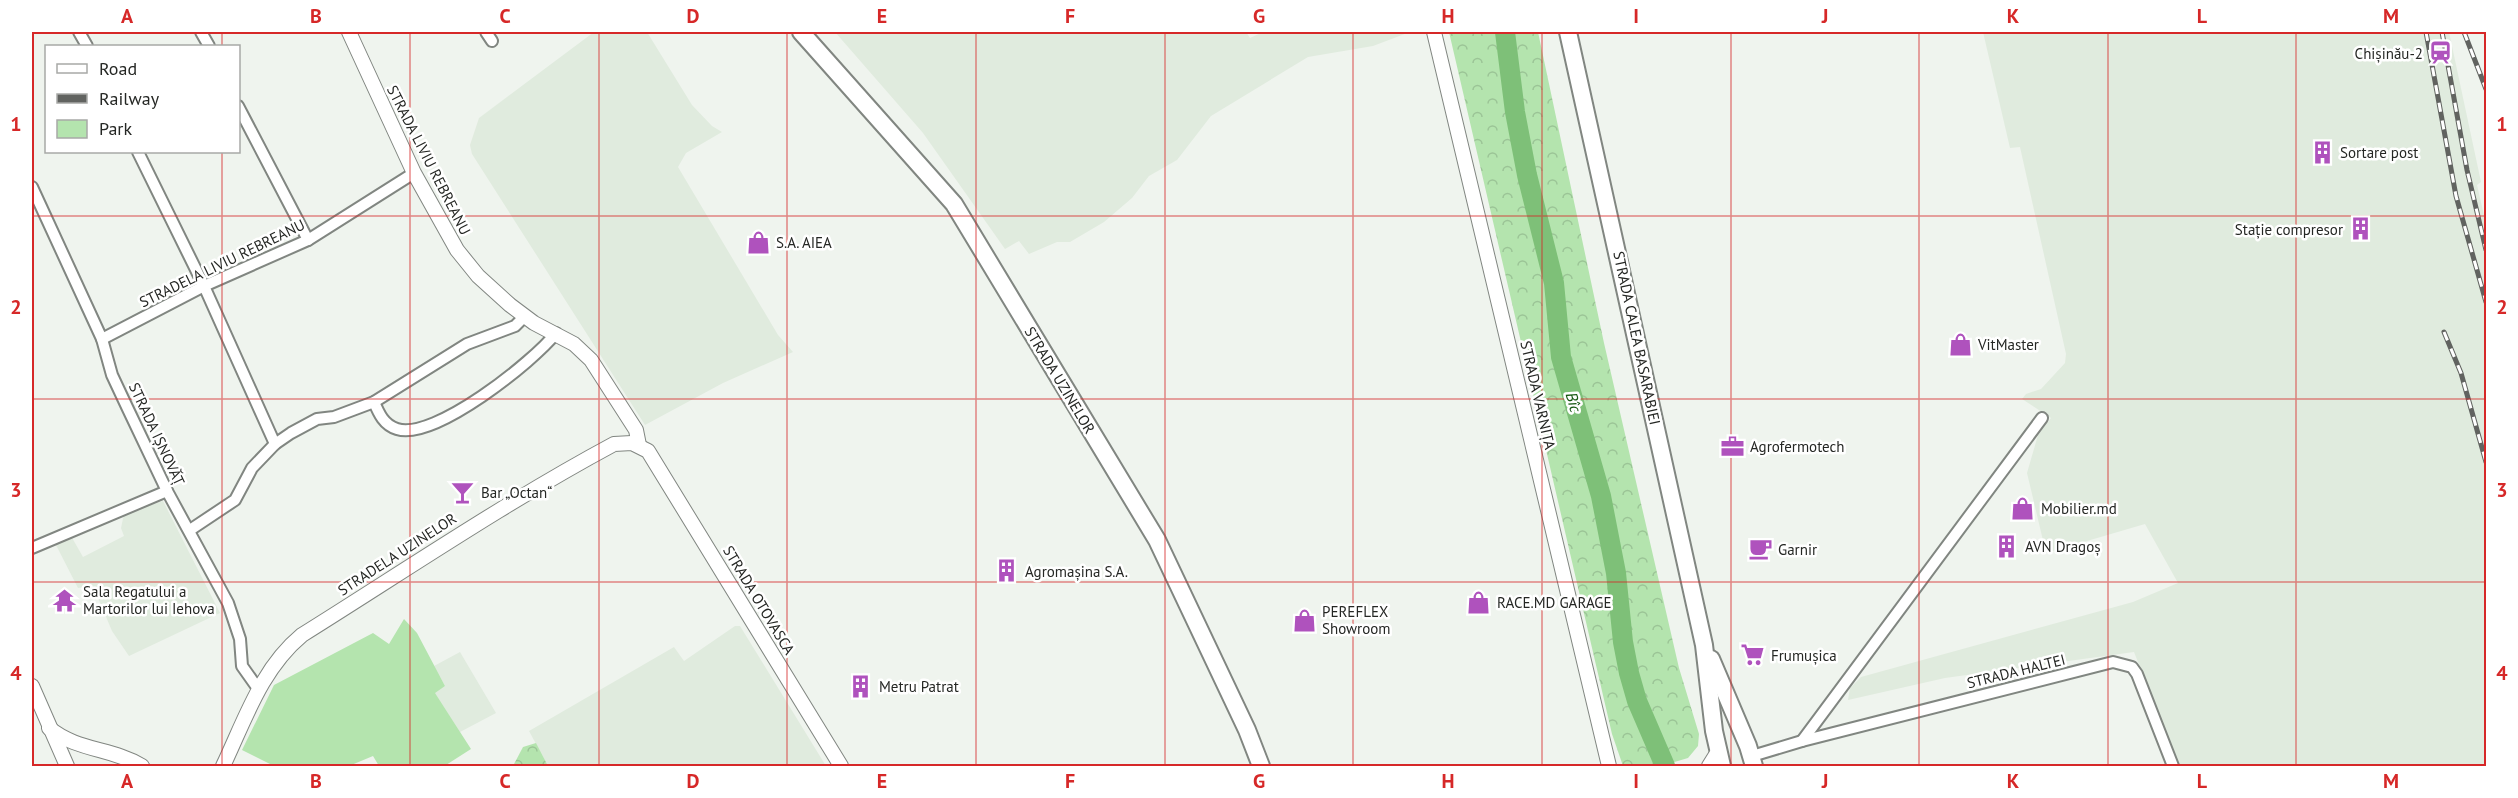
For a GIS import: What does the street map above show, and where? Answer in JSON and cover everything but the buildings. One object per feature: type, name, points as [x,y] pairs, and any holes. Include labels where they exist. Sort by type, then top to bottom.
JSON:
[{"type":"main road","name":"STRADA UZINELOR","points":[[801,32],[954,204],[1156,540],[1247,730],[1261,766]]},
{"type":"main road","name":"STRADA CALEA BASARABIEI","points":[[1568,32],[1704,645],[1714,731],[1721,758]]},
{"type":"main road","name":"STRADA CALEA BASARABIEI","points":[[1704,645],[1751,756]]},
{"type":"main road","points":[[1721,758],[1731,744],[1751,756]]},
{"type":"street","name":"STRADA LIVIU REBREANU","points":[[349,32],[414,173],[457,250],[478,276],[525,316],[574,344],[591,360],[636,429],[644,448]]},
{"type":"street","name":"STRADA VARNIȚA","points":[[1434,32],[1608,765]]},
{"type":"street","points":[[240,110],[308,240]]},
{"type":"street","points":[[138,153],[204,286],[275,444]]},
{"type":"street","name":"STRADELA LIVIU REBREANU","points":[[102,339],[204,286],[308,240],[414,173]]},
{"type":"street","name":"STRADA IȘNOVĂȚ","points":[[32,187],[102,339],[112,375],[166,491],[190,530],[228,603],[240,639],[243,670],[259,690]]},
{"type":"street","points":[[190,530],[234,500],[252,468],[275,444],[316,419],[341,415],[374,402],[466,344],[519,324],[525,316]]},
{"type":"street","points":[[374,402],[383,420],[400,430],[411,430],[438,421],[472,402],[534,358],[556,333]]},
{"type":"street","points":[[1802,741],[2042,418]]},
{"type":"street","name":"STRADELA UZINELOR","points":[[223,766],[259,690],[279,656],[302,635],[471,525],[614,444],[644,448]]},
{"type":"street","name":"STRADA OTOVASCA","points":[[644,448],[841,766]]},
{"type":"street","points":[[32,548],[166,491]]},
{"type":"street","name":"STRADA HALTEI","points":[[1751,756],[2113,662],[2132,667],[2137,674],[2173,766]]},
{"type":"street","points":[[32,686],[67,766]]},
{"type":"street","points":[[50,728],[63,739],[130,759],[142,766]]},
{"type":"street","points":[[1709,766],[1721,758]]},
{"type":"shaded area","points":[[594,32],[647,32],[692,105],[712,126],[722,132],[686,153],[678,167],[778,335],[793,352],[723,383],[645,425],[472,154],[470,145],[479,118]]},
{"type":"shaded area","points":[[835,32],[1246,32],[1250,38],[1263,32],[1410,32],[1373,46],[1308,57],[1211,116],[1177,160],[1149,176],[1132,198],[1104,222],[1070,242],[1057,242],[1029,254],[1019,241],[1005,249],[923,133]]},
{"type":"shaded area","points":[[1983,32],[2449,32],[2481,182],[2477,185],[2486,224],[2486,766],[2179,766],[2134,652],[1945,678],[1848,700],[1850,688],[1861,677],[2133,602],[2178,583],[2145,524],[2046,553],[2027,473],[2038,435],[2051,418],[2022,399],[2026,394],[2041,389],[2065,363],[2066,354],[2020,147],[2010,148]]},
{"type":"shaded area","points":[[163,501],[220,613],[129,656],[112,631],[93,586],[78,588],[56,545],[71,536],[83,557],[124,536],[121,528],[124,514]]},
{"type":"shaded area","points":[[735,626],[740,626],[826,766],[548,766],[529,731],[674,647],[684,661]]},
{"type":"shaded area","points":[[460,652],[496,713],[460,732],[434,692],[445,686],[434,666]]},
{"type":"green space","points":[[1449,32],[1538,32],[1604,343],[1679,668],[1699,734],[1698,746],[1688,758],[1661,766],[1623,766],[1612,734]]},
{"type":"green space","points":[[404,619],[417,633],[445,686],[435,693],[471,749],[446,765],[379,766],[373,756],[349,766],[274,766],[242,750],[274,685],[373,633],[389,644]]},
{"type":"green space","points":[[536,743],[548,766],[513,766],[523,747]]},
{"type":"waterway","name":"Bîc","points":[[1505,32],[1515,112],[1527,175],[1554,283],[1561,357],[1601,496],[1616,573],[1623,642],[1629,673],[1637,701],[1665,766]]},
{"type":"railway","points":[[2426,32],[2456,196],[2486,302]]},
{"type":"railway","points":[[2442,32],[2467,170],[2486,250]]},
{"type":"railway","points":[[2464,32],[2486,89]]},
{"type":"railway","points":[[2444,332],[2461,373],[2486,462]]},
{"type":"place","name":"Chișinău-2","points":[[2441,53]]},
{"type":"place","name":"Sortare post","points":[[2322,152]]},
{"type":"place","name":"Stație compresor","points":[[2361,229]]},
{"type":"place","name":"S.A. AIEA","points":[[758,242]]},
{"type":"place","name":"VitMaster","points":[[1960,344]]},
{"type":"place","name":"Agrofermotech","points":[[1732,446]]},
{"type":"place","name":"Bar „Octan“","points":[[463,492]]},
{"type":"place","name":"Mobilier.md","points":[[2023,508]]},
{"type":"place","name":"AVN Dragoș","points":[[2007,546]]},
{"type":"place","name":"Garnir","points":[[1760,549]]},
{"type":"place","name":"Agromașina S.A.","points":[[1007,571]]},
{"type":"place","name":"Sala Regatului a Martorilor lui Iehova","points":[[65,600]]},
{"type":"place","name":"RACE.MD GARAGE","points":[[1479,602]]},
{"type":"place","name":"PEREFLEX Showroom","points":[[1304,620]]},
{"type":"place","name":"Frumușica","points":[[1753,655]]},
{"type":"place","name":"Metru Patrat","points":[[861,686]]}]
